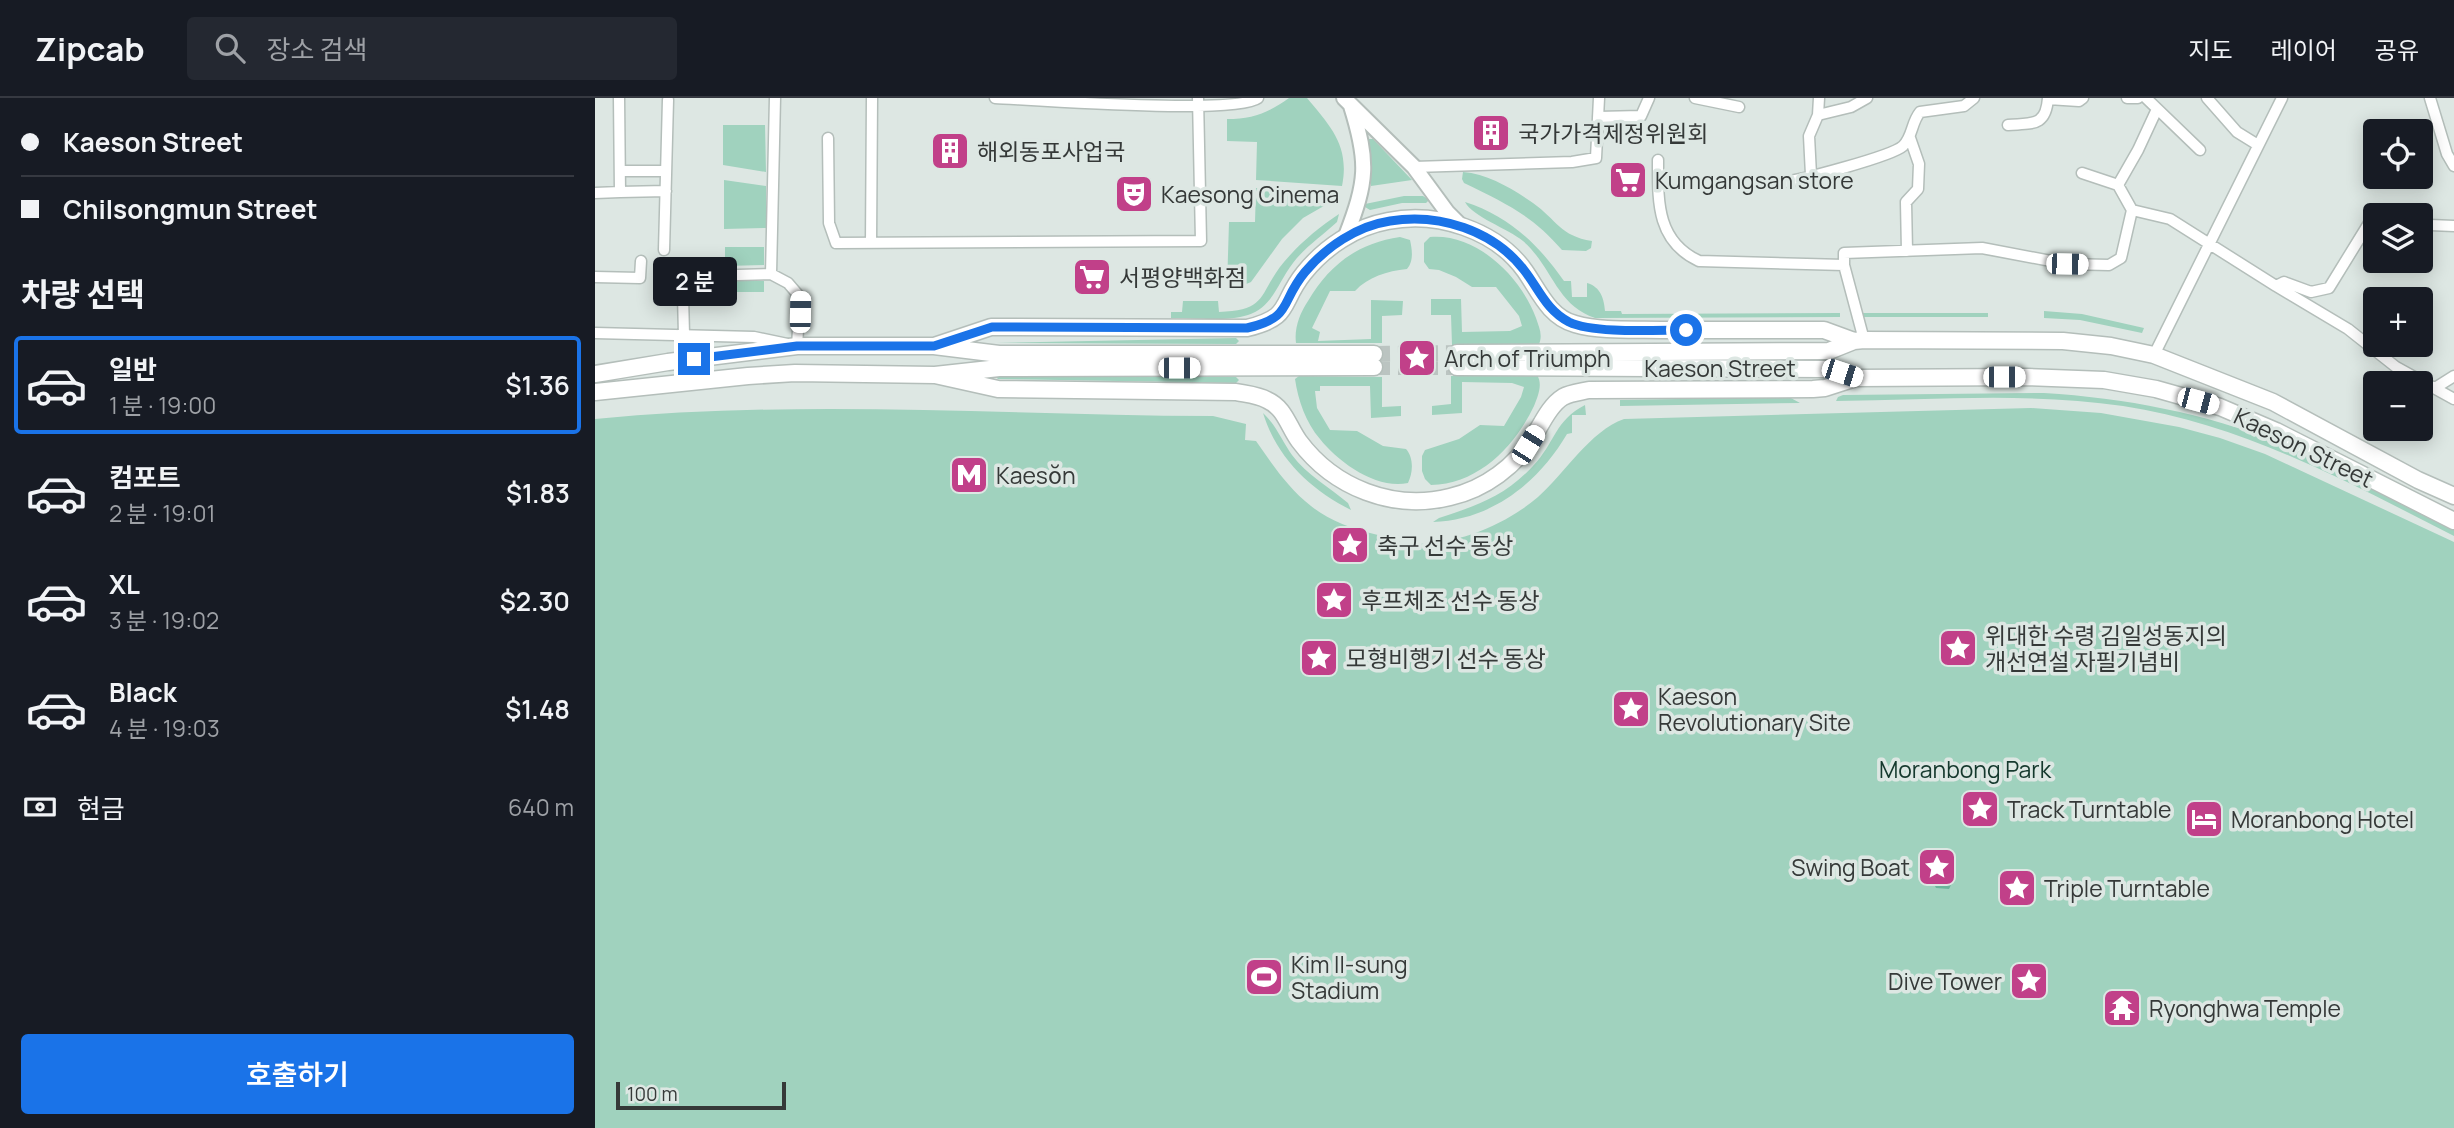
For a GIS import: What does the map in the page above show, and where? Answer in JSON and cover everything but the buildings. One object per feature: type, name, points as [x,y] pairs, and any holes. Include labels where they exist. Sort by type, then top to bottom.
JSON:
[{"type":"main road","points":[[1347,102],[1414,167],[1447,212],[1461,226]]},
{"type":"main road","points":[[1346,236],[1361,196],[1364,174],[1362,145],[1347,102]]},
{"type":"main road","name":"Kaeson Street","points":[[934,346],[992,327],[1247,328],[1268,323],[1282,313],[1303,274],[1321,255],[1346,236],[1388,221],[1419,218],[1461,226],[1480,234],[1504,250],[1524,269],[1545,302],[1557,315],[1571,323],[1615,329],[1823,330],[1859,341],[2063,341],[2111,346],[2154,355],[2273,402],[2418,480],[2454,496]]},
{"type":"main road","name":"Kaeson Street","points":[[1856,378],[1828,369],[1457,360],[1829,351],[1859,341]]},
{"type":"main road","points":[[595,374],[797,346],[934,346],[999,354],[1374,361],[999,368],[935,375],[795,373],[595,392]]},
{"type":"main road","points":[[934,346],[935,375]]},
{"type":"main road","name":"Kaeson Street","points":[[935,375],[998,389],[1236,392],[1267,400],[1284,413],[1298,440],[1321,466],[1352,487],[1380,497],[1416,502],[1459,495],[1493,478],[1510,465],[1528,445],[1553,406],[1562,397],[1589,390],[1813,389],[1856,378],[2028,377],[2104,380],[2156,389],[2220,407],[2276,431],[2454,521]]},
{"type":"street","points":[[619,98],[620,192]]},
{"type":"street","points":[[771,274],[775,98]]},
{"type":"street","points":[[871,243],[872,98]]},
{"type":"street","points":[[995,98],[1110,104],[1198,101],[1252,103],[1258,98]]},
{"type":"street","points":[[1414,167],[1572,162],[1596,158],[1599,98]]},
{"type":"street","points":[[1598,117],[1641,116],[1649,98]]},
{"type":"street","points":[[1696,98],[1739,107]]},
{"type":"street","points":[[1811,175],[1809,136],[1818,115],[1819,98]]},
{"type":"street","points":[[1818,115],[1851,107],[1867,98]]},
{"type":"street","points":[[1782,182],[1844,167],[1900,149],[1910,138],[1915,118],[1920,113],[1964,106],[1974,98]]},
{"type":"street","points":[[2008,125],[2035,123],[2042,119],[2047,113],[2048,99],[2079,101],[2084,98]]},
{"type":"street","points":[[2127,98],[2138,98]]},
{"type":"street","points":[[2145,98],[2200,150]]},
{"type":"street","points":[[2154,355],[2282,98]]},
{"type":"street","points":[[2430,98],[2447,154],[2454,166]]},
{"type":"street","points":[[664,250],[668,100]]},
{"type":"street","points":[[2212,100],[2237,132],[2259,145]]},
{"type":"street","points":[[828,138],[829,223],[836,243],[1201,241],[1198,101]]},
{"type":"street","points":[[2118,185],[2157,108]]},
{"type":"street","points":[[1907,251],[1906,202],[1918,189],[1919,164],[1910,138]]},
{"type":"street","points":[[1658,160],[1658,200],[1662,219],[1672,242],[1688,256],[1699,261],[1844,265]]},
{"type":"street","points":[[620,171],[666,171]]},
{"type":"street","points":[[1859,341],[1844,253],[1993,248],[2067,264],[2109,265],[2121,258],[2132,210],[2118,185],[2081,173]]},
{"type":"street","points":[[595,193],[666,191]]},
{"type":"street","points":[[2132,210],[2171,219],[2348,329],[2396,367],[2454,399]]},
{"type":"street","points":[[2433,225],[2454,226]]},
{"type":"street","points":[[2276,286],[2284,282],[2311,292],[2329,288],[2363,233]]},
{"type":"street","points":[[595,277],[640,278],[641,261]]},
{"type":"street","points":[[595,333],[754,337],[797,346],[800,298],[788,283],[771,274],[703,276],[683,295],[684,335]]},
{"type":"street","points":[[2435,388],[2454,376]]},
{"type":"green space","points":[[1289,98],[1307,98],[1331,128],[1341,148],[1344,172],[1342,186],[1256,180],[1257,142],[1227,141],[1227,119],[1259,114]]},
{"type":"green space","points":[[723,125],[765,125],[766,172],[723,165]]},
{"type":"green space","points":[[1369,139],[1373,139],[1412,180],[1371,186]]},
{"type":"green space","points":[[1463,172],[1491,179],[1517,193],[1566,231],[1592,241],[1591,248],[1586,251],[1562,250],[1529,219],[1464,183]]},
{"type":"green space","points":[[724,180],[766,186],[766,228],[724,229]]},
{"type":"green space","points":[[1256,188],[1340,193],[1336,199],[1303,218],[1282,239],[1251,282],[1239,287],[1227,287],[1229,222],[1255,222]]},
{"type":"green space","points":[[1404,196],[1423,196],[1429,200],[1426,203],[1402,203],[1370,210],[1365,207],[1365,204]]},
{"type":"green space","points":[[1465,202],[1509,223],[1533,243],[1564,281],[1571,281],[1572,297],[1587,297],[1587,283],[1596,287],[1603,298],[1605,311],[1621,311],[1622,314],[1840,313],[1840,317],[1595,318],[1571,304],[1523,241],[1475,213]]},
{"type":"green space","points":[[1339,214],[1337,222],[1298,257],[1269,300],[1256,311],[1230,318],[1171,318],[1171,312],[1182,312],[1183,301],[1218,301],[1219,312],[1235,311],[1255,304],[1290,255]]},
{"type":"green space","points":[[1400,237],[1410,240],[1412,259],[1407,269],[1378,276],[1355,291],[1330,291],[1312,328],[1320,332],[1318,341],[1371,339],[1371,300],[1403,301],[1402,315],[1382,316],[1382,343],[1296,343],[1297,326],[1302,311],[1325,277],[1358,250]]},
{"type":"green space","points":[[1430,237],[1464,242],[1480,250],[1508,273],[1520,287],[1536,318],[1541,334],[1539,344],[1452,345],[1451,315],[1431,315],[1431,299],[1461,299],[1462,332],[1510,331],[1522,326],[1519,316],[1496,287],[1472,287],[1456,277],[1429,269],[1424,262],[1424,243]]},
{"type":"green space","points":[[725,247],[764,247],[764,265],[725,266]]},
{"type":"green space","points":[[725,281],[764,281],[764,292],[725,292]]},
{"type":"green space","points":[[2044,311],[2082,314],[2144,328],[2142,333],[2080,320],[2044,318]]},
{"type":"green space","points":[[1863,313],[1988,313],[1988,317],[1863,317]]},
{"type":"green space","points":[[1236,338],[1239,341],[1236,344],[996,343]]},
{"type":"green space","points":[[998,375],[1236,377],[1239,380],[1236,383],[998,379]]},
{"type":"green space","points":[[1537,375],[1540,382],[1534,406],[1506,448],[1480,470],[1465,478],[1431,485],[1422,471],[1422,456],[1425,450],[1459,439],[1480,425],[1504,426],[1524,387],[1512,383],[1462,382],[1462,413],[1432,415],[1432,406],[1451,404],[1451,376]]},
{"type":"green space","points":[[1299,376],[1382,377],[1382,407],[1401,406],[1401,416],[1371,418],[1370,386],[1320,386],[1320,391],[1315,391],[1317,408],[1330,430],[1357,431],[1383,446],[1406,449],[1412,466],[1408,483],[1396,484],[1371,478],[1337,457],[1315,433],[1303,411],[1295,379]]},
{"type":"green space","points":[[2044,393],[2134,403],[2193,415],[2251,432],[2324,462],[2454,527],[2454,536],[2293,458],[2210,426],[2167,415],[2123,406],[2052,399],[1836,401],[1843,395]]},
{"type":"green space","points":[[1789,397],[1800,403],[1620,406],[1620,400]]},
{"type":"green space","points":[[1585,405],[1586,415],[1572,415],[1572,433],[1567,434],[1542,468],[1511,496],[1475,514],[1455,520],[1433,522],[1490,499],[1512,485],[1533,466],[1567,418]]},
{"type":"green space","name":"Moranbong Park","points":[[2031,408],[2101,413],[2179,427],[2220,438],[2265,454],[2454,542],[2454,1128],[595,1128],[595,419],[672,413],[826,409],[1213,416],[1246,424],[1245,440],[1256,441],[1288,484],[1318,511],[1357,529],[1415,544],[1465,537],[1511,516],[1538,497],[1600,433],[1624,419]]},
{"type":"green space","points":[[1263,413],[1298,462],[1348,503],[1351,510],[1309,482],[1286,458]]},
{"type":"shaded area","points":[[1927,848],[1940,849],[1955,877],[1949,889],[1936,888],[1922,860]]},
{"type":"tunnel","points":[[1374,354],[1457,353]]},
{"type":"tunnel","points":[[1374,367],[1457,367]]},
{"type":"place","name":"국가가격제정위원회","points":[[1491,133]]},
{"type":"place","name":"해외동포사업국","points":[[950,151]]},
{"type":"place","name":"Kumgangsan store","points":[[1628,180]]},
{"type":"place","name":"Kaesong Cinema","points":[[1134,194]]},
{"type":"place","name":"서평양백화점","points":[[1092,277]]},
{"type":"place","name":"Arch of Triumph","points":[[1417,358]]},
{"type":"place","name":"Kaesŏn","points":[[969,475]]},
{"type":"place","name":"축구 선수 동상","points":[[1350,545]]},
{"type":"place","name":"후프체조 선수 동상","points":[[1334,600]]},
{"type":"place","name":"위대한 수령 김일성동지의 개선연설 자필기념비","points":[[1958,648]]},
{"type":"place","name":"모형비행기 선수 동상","points":[[1319,658]]},
{"type":"place","name":"Kaeson Revolutionary Site","points":[[1631,709]]},
{"type":"place","name":"Track Turntable","points":[[1980,809]]},
{"type":"place","name":"Moranbong Hotel","points":[[2204,819]]},
{"type":"place","name":"Swing Boat","points":[[1937,867]]},
{"type":"place","name":"Triple Turntable","points":[[2017,888]]},
{"type":"place","name":"Kim Il-sung Stadium","points":[[1264,977]]},
{"type":"place","name":"Dive Tower","points":[[2029,981]]},
{"type":"place","name":"Ryonghwa Temple","points":[[2122,1008]]},
{"type":"route","points":[[694,359],[797,346],[934,346],[992,327],[1247,328],[1268,323],[1282,313],[1303,274],[1321,255],[1346,236],[1388,221],[1419,218],[1461,226],[1480,234],[1504,250],[1524,269],[1545,302],[1557,315],[1571,323],[1615,329],[1686,330]]}]
